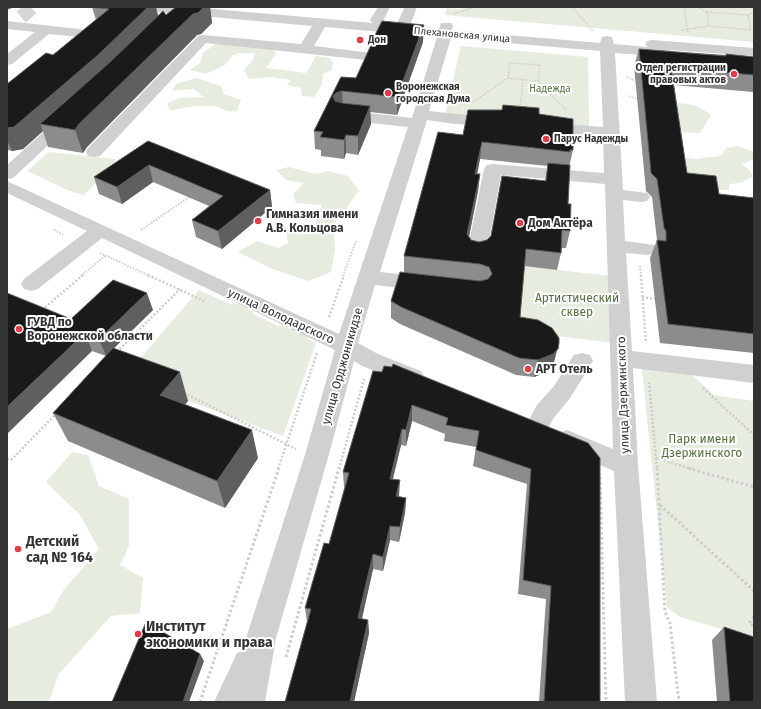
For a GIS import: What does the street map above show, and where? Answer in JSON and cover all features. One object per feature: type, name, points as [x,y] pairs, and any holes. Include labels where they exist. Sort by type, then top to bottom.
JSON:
[{"type":"street","name":"Плехановская улица","points":[[146,7],[177,8],[320,22],[447,25]]},
{"type":"street","name":"Плехановская улица","points":[[219,7],[404,23],[447,25],[754,61]]},
{"type":"street","points":[[377,20],[384,7]]},
{"type":"street","points":[[404,23],[411,7]]},
{"type":"street","points":[[166,23],[170,15],[177,8]]},
{"type":"street","points":[[305,50],[320,22]]},
{"type":"street","points":[[12,24],[80,33]]},
{"type":"street","name":"улица Орджоникидзе","points":[[249,702],[261,638],[316,458],[348,348],[353,323],[419,119],[447,25]]},
{"type":"street","points":[[7,61],[47,29]]},
{"type":"street","points":[[94,152],[203,40],[375,57]]},
{"type":"street","name":"Плехановская улица","points":[[607,44],[754,52]]},
{"type":"street","name":"улица Дзержинского","points":[[607,44],[626,465],[641,702]]},
{"type":"street","points":[[7,174],[75,111]]},
{"type":"street","points":[[344,115],[419,119],[449,118],[477,121],[500,115],[526,116],[547,121],[562,128],[611,133]]},
{"type":"street","points":[[477,252],[493,169],[614,187],[641,197]]},
{"type":"street","name":"улица Володарского","points":[[7,186],[348,348],[370,360],[436,386]]},
{"type":"street","points":[[31,284],[100,230]]},
{"type":"street","points":[[617,246],[648,249]]},
{"type":"street","points":[[368,277],[447,287]]},
{"type":"street","points":[[622,358],[754,374]]},
{"type":"street","points":[[537,427],[545,412],[562,392],[582,361]]},
{"type":"street","points":[[516,418],[626,465]]},
{"type":"street","points":[[230,702],[261,638]]},
{"type":"path","points":[[447,25],[476,7]]},
{"type":"path","points":[[572,7],[592,30]]},
{"type":"path","points":[[684,7],[688,37]]},
{"type":"path","points":[[697,7],[707,12],[748,16],[754,13]]},
{"type":"path","points":[[707,12],[709,26],[751,30],[748,16]]},
{"type":"path","points":[[749,21],[754,22]]},
{"type":"path","points":[[508,78],[510,63],[540,65],[538,81]]},
{"type":"path","points":[[627,77],[636,81]]},
{"type":"path","points":[[449,118],[508,78],[523,79],[538,81],[584,130]]},
{"type":"path","points":[[523,79],[526,116]]},
{"type":"path","points":[[628,96],[637,99]]},
{"type":"path","points":[[141,230],[189,197]]},
{"type":"path","points":[[47,226],[105,256],[208,303]]},
{"type":"path","points":[[40,312],[105,256]]},
{"type":"path","points":[[114,355],[194,275]]},
{"type":"path","points":[[642,297],[655,298]]},
{"type":"path","points":[[200,702],[317,352],[310,349]]},
{"type":"path","points":[[678,364],[754,435]]},
{"type":"path","points":[[284,664],[364,379]]},
{"type":"path","points":[[180,391],[286,445],[316,458]]},
{"type":"path","points":[[7,459],[11,460],[60,411]]},
{"type":"path","points":[[656,458],[754,487]]},
{"type":"path","points":[[600,471],[606,702]]},
{"type":"path","points":[[660,505],[754,591]]},
{"type":"path","points":[[754,618],[749,623],[754,626]]},
{"type":"green space","points":[[461,7],[754,7],[754,42],[445,15],[447,8],[460,9]]},
{"type":"green space","points":[[217,43],[274,49],[276,54],[266,68],[306,73],[316,56],[330,58],[333,63],[332,70],[323,74],[322,84],[314,97],[302,96],[301,88],[287,85],[291,80],[272,77],[249,79],[244,70],[252,61],[256,53],[238,53],[232,56],[225,65],[206,74],[190,70],[200,63],[203,53]]},
{"type":"green space","name":"Надежда","points":[[461,46],[588,57],[589,128],[445,115]]},
{"type":"green space","points":[[196,78],[221,86],[224,94],[241,100],[237,111],[226,111],[217,107],[207,106],[181,108],[170,111],[167,103],[180,98],[203,97],[194,89],[172,91],[176,84]]},
{"type":"green space","points":[[673,103],[694,105],[711,115],[700,133],[676,132]]},
{"type":"green space","points":[[738,146],[754,152],[754,159],[742,164],[750,171],[753,177],[740,183],[729,184],[729,190],[710,190],[686,176],[682,157],[696,159],[721,156],[726,148]]},
{"type":"green space","points":[[49,152],[115,159],[114,166],[84,195],[72,192],[27,171]]},
{"type":"green space","points":[[289,167],[315,174],[329,171],[348,176],[359,191],[334,224],[335,250],[331,272],[308,281],[270,268],[238,252],[257,241],[278,248],[288,243],[285,227],[315,227],[317,215],[322,205],[296,203],[293,194],[304,183],[286,180],[276,170]]},
{"type":"green space","name":"Артистический сквер","points":[[523,266],[611,276],[614,343],[517,331]]},
{"type":"green space","points":[[199,290],[232,305],[235,303],[246,306],[255,315],[278,326],[291,326],[310,336],[308,339],[316,343],[283,436],[124,377]]},
{"type":"green space","name":"Парк имени Дзержинского","points":[[641,361],[687,370],[714,395],[754,401],[754,638],[680,617],[667,607]]},
{"type":"green space","points":[[72,452],[88,455],[99,486],[129,499],[129,546],[120,565],[143,578],[140,613],[111,616],[58,675],[49,702],[7,702],[7,629],[51,612],[63,591],[99,549],[80,515],[46,482]]},
{"type":"building","points":[[92,7],[148,7],[98,55],[14,127],[7,128],[7,84],[46,53],[53,55],[109,9]]},
{"type":"building","points":[[176,7],[204,7],[198,13],[193,14],[79,124],[75,130],[40,124],[110,62],[163,11],[166,15]]},
{"type":"building","points":[[382,21],[424,25],[397,97],[342,91],[336,93],[333,96],[335,101],[370,106],[358,136],[346,135],[344,140],[320,137],[323,132],[314,131],[341,77],[356,78],[371,45],[380,44],[383,41],[381,36],[375,35]]},
{"type":"building","points":[[639,49],[754,57],[754,75],[671,68],[687,173],[716,176],[719,194],[754,198],[754,334],[668,324],[657,240],[666,241],[666,231],[664,228],[657,179],[651,173]]},
{"type":"building","points":[[503,105],[539,108],[539,114],[573,119],[573,150],[570,150],[570,152],[482,142],[475,174],[480,174],[467,234],[471,240],[479,242],[487,240],[491,236],[502,176],[546,181],[548,163],[570,165],[568,204],[571,204],[570,231],[562,230],[561,253],[526,249],[520,317],[538,320],[552,328],[559,338],[558,349],[553,354],[538,360],[519,358],[401,307],[391,301],[400,272],[480,281],[488,279],[492,274],[489,267],[480,264],[404,256],[438,132],[463,135],[468,110],[502,110]]},
{"type":"building","points":[[148,141],[270,190],[218,231],[192,220],[223,196],[149,165],[117,187],[94,177]]},
{"type":"building","points":[[113,280],[147,293],[99,339],[85,333],[7,407],[7,293],[71,319]]},
{"type":"building","points":[[113,348],[180,372],[160,395],[252,430],[217,481],[53,413]]},
{"type":"building","points":[[393,364],[588,443],[600,458],[600,702],[544,702],[551,586],[523,580],[531,469],[476,450],[479,431],[446,425],[448,418],[412,405],[406,430],[402,429],[390,479],[400,480],[396,496],[406,498],[400,527],[390,526],[383,557],[373,554],[358,618],[368,620],[350,702],[285,702],[311,609],[305,608],[324,543],[329,544],[349,473],[343,472],[373,371],[382,372],[384,366],[392,367]]},
{"type":"building","points":[[146,622],[200,654],[183,702],[112,702]]},
{"type":"building","points":[[724,627],[754,637],[754,702],[730,702]]},
{"type":"tunnel","points":[[21,17],[33,7]]},
{"type":"place","name":"Дон","points":[[360,40]]},
{"type":"place","name":"Отдел регистрации правовых актов","points":[[734,74]]},
{"type":"place","name":"Воронежская городская Дума","points":[[388,93]]},
{"type":"place","name":"Парус Надежды","points":[[546,139]]},
{"type":"place","name":"Гимназия имени А.В. Кольцова","points":[[258,221]]},
{"type":"place","name":"Дом Актёра","points":[[520,223]]},
{"type":"place","name":"ГУВД по Воронежской области","points":[[19,329]]},
{"type":"place","name":"АРТ Отель","points":[[528,369]]},
{"type":"place","name":"Детский сад № 164","points":[[18,549]]},
{"type":"place","name":"Институт экономики и права","points":[[138,634]]}]
